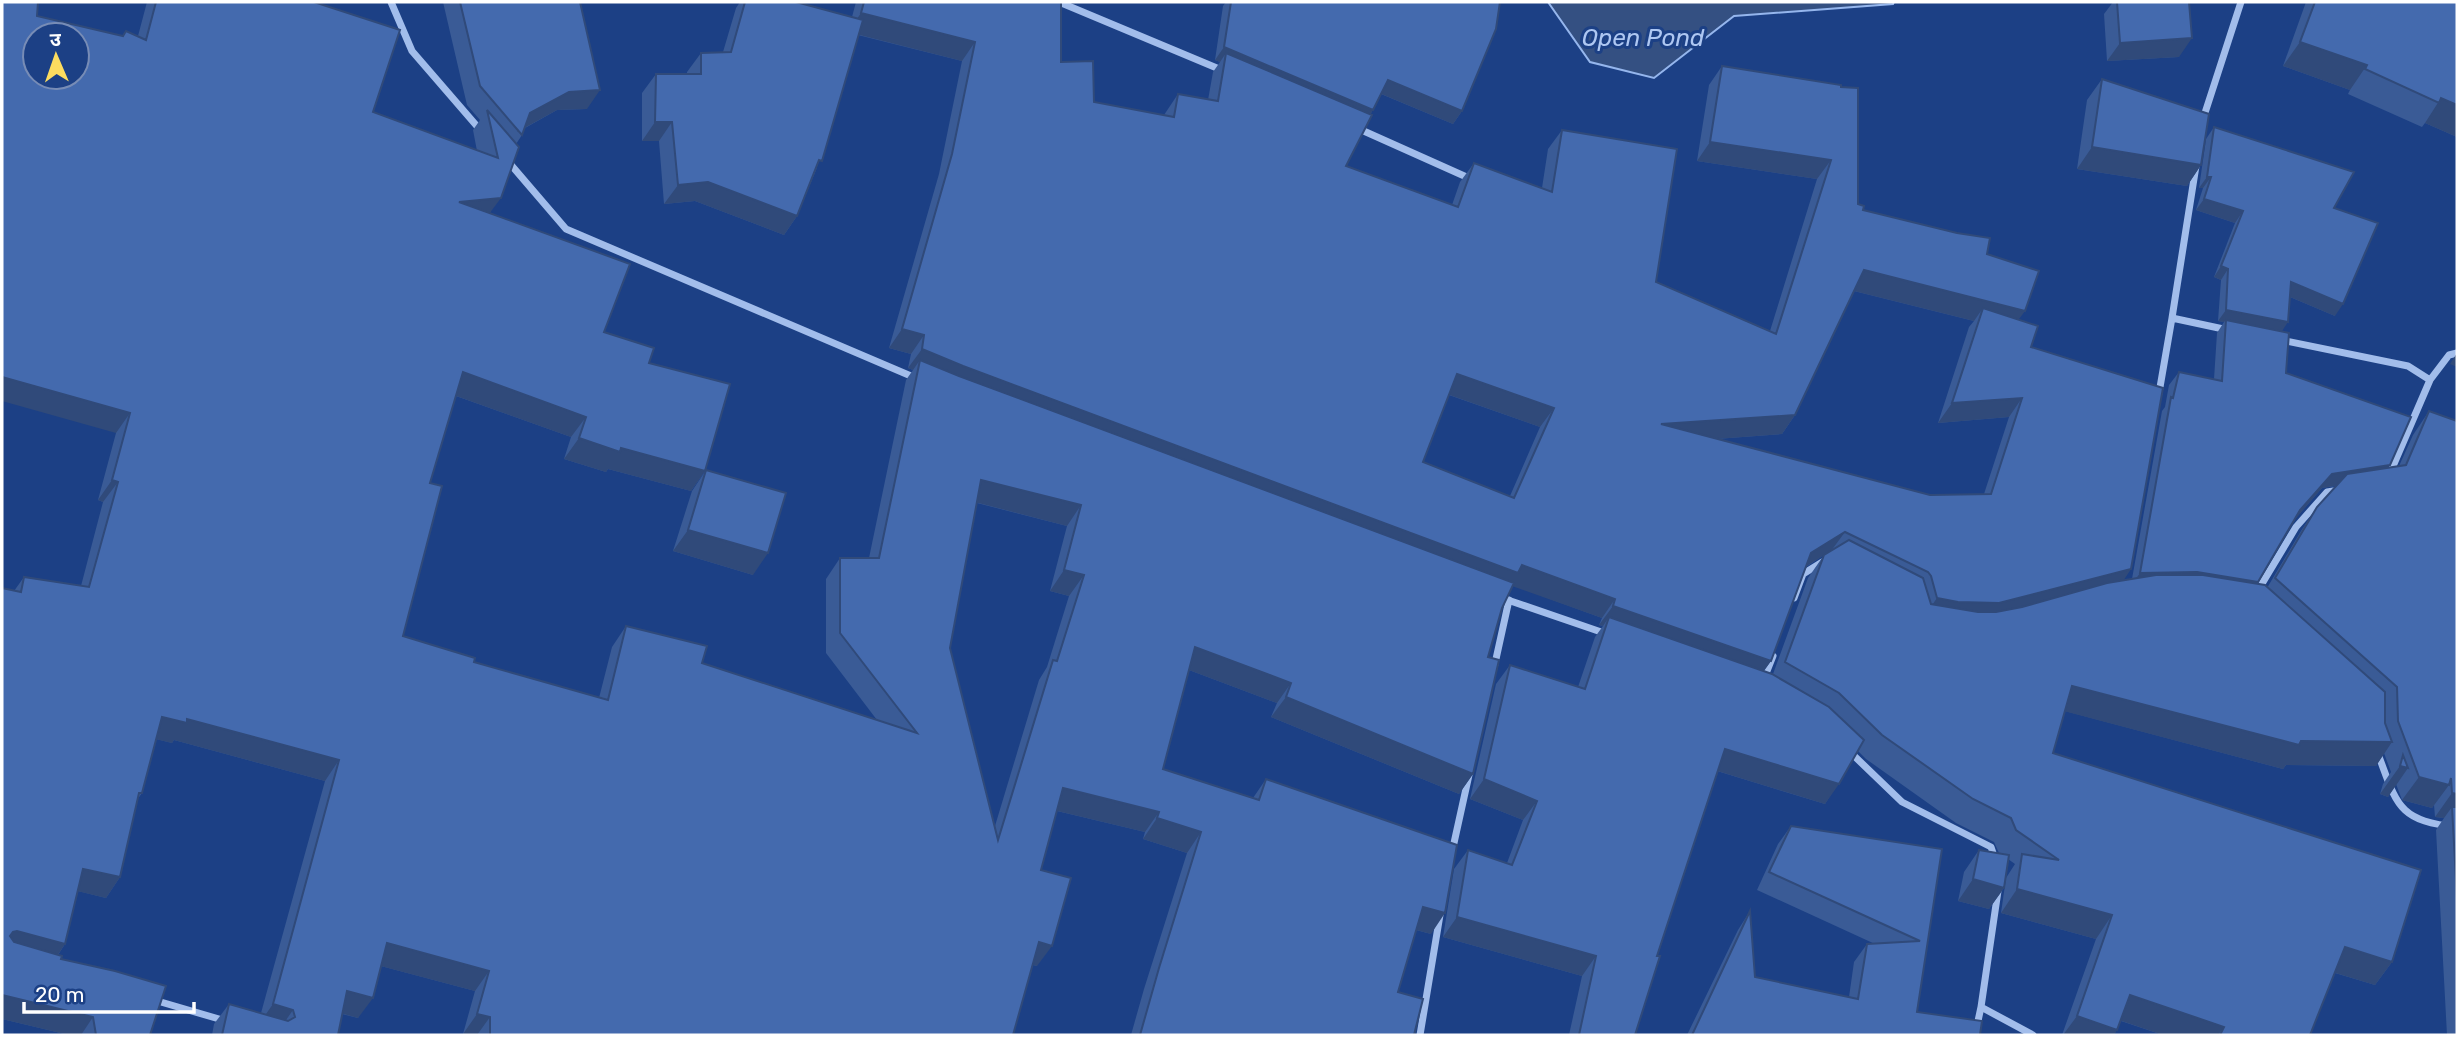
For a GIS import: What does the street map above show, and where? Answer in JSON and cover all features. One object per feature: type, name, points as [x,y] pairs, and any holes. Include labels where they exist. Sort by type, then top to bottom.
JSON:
[{"type":"street","points":[[391,2],[412,51],[484,135]]},
{"type":"street","points":[[1059,2],[1236,76]]},
{"type":"street","points":[[2202,128],[2204,114],[2241,2]]},
{"type":"street","points":[[1351,125],[1478,182]]},
{"type":"street","points":[[2158,401],[2197,155]]},
{"type":"street","points":[[503,156],[566,229],[922,380]]},
{"type":"street","points":[[2172,318],[2238,332]]},
{"type":"street","points":[[2277,340],[2408,366],[2430,380]]},
{"type":"street","points":[[2385,484],[2430,380],[2449,355],[2457,353]]},
{"type":"street","points":[[2251,603],[2296,527],[2327,492],[2351,489]]},
{"type":"street","points":[[1789,612],[1803,574],[1832,557]]},
{"type":"street","points":[[1496,595],[1610,635]]},
{"type":"street","points":[[1491,680],[1509,600]]},
{"type":"street","points":[[1761,688],[1775,650]]},
{"type":"street","points":[[1838,739],[1902,802],[1991,847],[1997,865]]},
{"type":"street","points":[[2375,746],[2397,804],[2411,815],[2440,825],[2457,827]]},
{"type":"street","points":[[1449,865],[1470,772]]},
{"type":"street","points":[[1975,1035],[1998,888]]},
{"type":"street","points":[[1420,1035],[1442,904]]},
{"type":"street","points":[[145,998],[236,1024]]},
{"type":"street","points":[[1981,1007],[2033,1035]]},
{"type":"water","name":"Open Pond","points":[[1548,2],[1894,2],[1734,16],[1654,78],[1590,62]]},
{"type":"building","points":[[2,2],[38,2],[37,16],[58,21],[21,21],[21,91],[91,91],[91,29],[123,36],[126,31],[146,40],[156,2],[314,2],[400,30],[373,112],[498,158],[487,110],[519,147],[501,198],[459,202],[630,264],[604,332],[654,348],[649,363],[730,384],[705,471],[621,448],[620,452],[579,438],[586,417],[463,372],[430,483],[442,486],[403,636],[475,658],[474,662],[608,700],[626,626],[707,646],[702,663],[917,733],[840,633],[840,558],[879,558],[920,360],[1514,583],[1502,608],[1488,657],[1499,660],[1473,774],[1286,697],[1291,683],[1195,647],[1163,769],[1259,800],[1266,779],[1457,845],[1445,913],[1423,907],[1398,992],[1423,999],[1414,1035],[1140,1035],[1201,832],[1157,818],[1159,812],[1063,788],[1041,870],[1071,878],[1052,946],[1039,942],[1013,1035],[490,1035],[490,1017],[477,1014],[489,971],[387,943],[373,998],[347,991],[338,1035],[222,1035],[229,1004],[288,1021],[295,1017],[293,1010],[273,1004],[339,760],[187,719],[187,723],[162,717],[142,793],[139,793],[120,877],[83,869],[65,944],[17,931],[10,936],[14,942],[62,956],[61,959],[166,986],[150,1035],[96,1035],[93,1017],[2,995],[2,588],[21,592],[24,577],[89,587],[118,482],[112,480],[130,413],[2,377]],"holes":[[[981,480],[1081,505],[1064,570],[1084,575],[1057,661],[1053,660],[998,840],[950,648]]]},
{"type":"building","points":[[460,2],[580,2],[600,90],[569,92],[530,113],[522,135],[480,86]]},
{"type":"building","points":[[745,2],[796,2],[863,20],[822,161],[819,160],[797,216],[708,182],[678,185],[672,122],[655,122],[656,74],[701,74],[701,53],[731,52]]},
{"type":"building","points":[[864,2],[1061,2],[1061,62],[1093,61],[1094,102],[1174,117],[1178,94],[1218,101],[1226,53],[1372,115],[1346,166],[1458,207],[1474,163],[1552,192],[1562,130],[1677,149],[1656,282],[1776,334],[1831,160],[1710,142],[1722,66],[1858,88],[1858,204],[1864,206],[1863,210],[1957,233],[1990,238],[1987,254],[2039,271],[2025,311],[1864,270],[1795,415],[1661,424],[1930,495],[1991,494],[2022,398],[1952,403],[1983,308],[2038,326],[2031,347],[2163,388],[2131,569],[1999,603],[1958,602],[1937,598],[1928,572],[1845,532],[1811,553],[1771,661],[1613,606],[1615,599],[1522,565],[1518,573],[922,349],[924,335],[902,329],[952,154],[975,42],[861,13]],"holes":[[[1457,374],[1554,408],[1514,498],[1423,462]]]},
{"type":"building","points":[[1231,2],[1500,2],[1496,29],[1462,111],[1388,80],[1373,110],[1224,47]]},
{"type":"building","points":[[2117,2],[2189,2],[2192,38],[2120,43]]},
{"type":"building","points":[[2315,2],[2457,2],[2457,105],[2441,98],[2439,103],[2365,69],[2367,65],[2300,42]]},
{"type":"building","points":[[2102,79],[2209,114],[2201,165],[2092,147]]},
{"type":"building","points":[[2214,127],[2354,172],[2334,208],[2378,223],[2343,304],[2291,282],[2288,322],[2226,310],[2228,269],[2221,266],[2243,211],[2204,199],[2211,177],[2207,177]]},
{"type":"building","points":[[2226,320],[2289,333],[2286,373],[2411,417],[2390,465],[2332,474],[2300,510],[2258,582],[2197,572],[2140,573],[2171,397],[2173,398],[2179,372],[2222,381]]},
{"type":"building","points":[[2429,411],[2457,421],[2457,794],[2452,793],[2451,778],[2449,785],[2419,777],[2398,721],[2397,687],[2275,578],[2317,507],[2347,474],[2406,465]]},
{"type":"building","points":[[706,470],[786,493],[768,553],[688,530]]},
{"type":"building","points":[[1849,540],[1923,578],[1931,604],[1978,612],[2022,607],[2107,583],[2156,575],[2203,575],[2265,585],[2385,692],[2385,723],[2392,742],[2301,741],[2299,745],[2072,686],[2053,753],[2421,870],[2392,962],[2345,947],[2310,1035],[2220,1035],[2224,1027],[2130,995],[2117,1030],[2077,1016],[2112,915],[2017,889],[2022,854],[2059,860],[2016,830],[2011,818],[1973,799],[1882,735],[1839,693],[1785,662],[1824,555]]},
{"type":"building","points":[[1609,617],[1772,674],[1829,707],[1864,740],[1839,784],[1725,749],[1657,956],[1660,956],[1635,1035],[1579,1035],[1596,956],[1457,917],[1468,850],[1512,865],[1537,801],[1484,779],[1510,665],[1585,689]]},
{"type":"building","points":[[2403,755],[2408,768],[2400,766]]},
{"type":"building","points":[[2452,807],[2457,807],[2457,898]]},
{"type":"building","points":[[1791,826],[1942,849],[1917,1012],[1982,1021],[1980,1035],[1692,1035],[1750,911],[1755,977],[1858,999],[1867,944],[1920,941],[1769,872]]},
{"type":"building","points":[[1979,850],[2009,855],[2004,888],[1973,879]]}]
